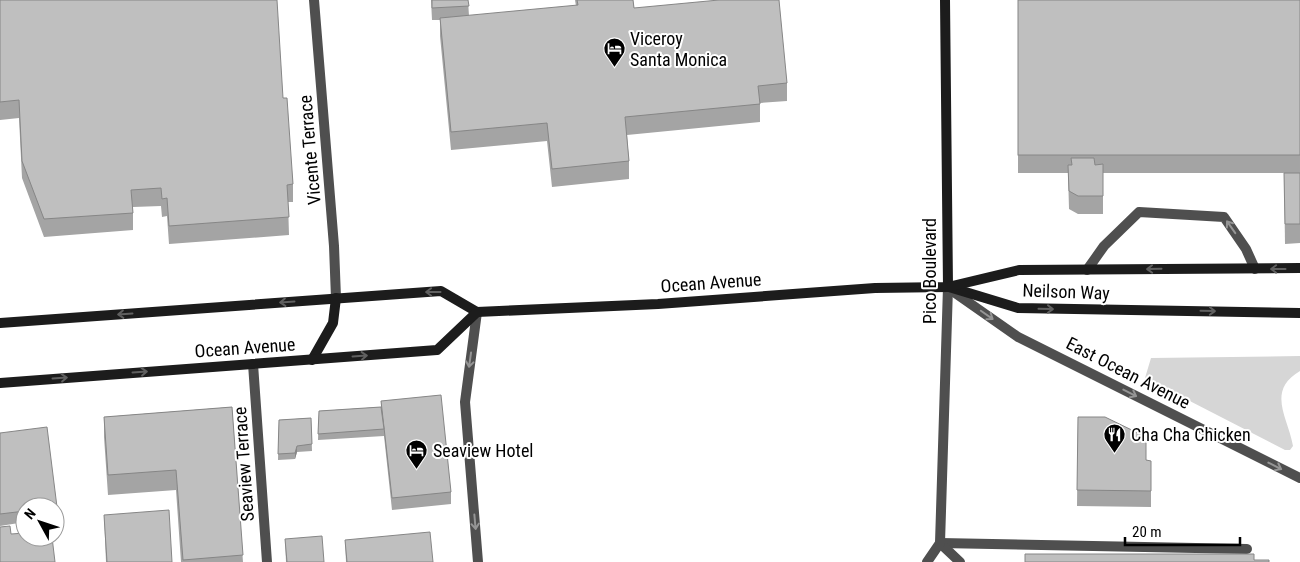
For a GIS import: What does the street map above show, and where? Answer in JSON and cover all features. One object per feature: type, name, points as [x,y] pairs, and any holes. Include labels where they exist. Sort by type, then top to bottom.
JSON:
[{"type":"main road","name":"Pico Boulevard","points":[[945,0],[948,287]]},
{"type":"main road","name":"Neilson Way","points":[[948,287],[1019,270],[1300,268]]},
{"type":"main road","name":"Neilson Way","points":[[948,287],[1018,308],[1300,313]]},
{"type":"main road","name":"Ocean Avenue","points":[[0,383],[437,350],[477,312],[658,304],[875,288],[948,287]]},
{"type":"main road","points":[[0,323],[440,291],[477,312]]},
{"type":"main road","points":[[312,360],[333,323],[336,298]]},
{"type":"street","name":"Vicente Terrace","points":[[314,0],[334,246],[336,298]]},
{"type":"street","points":[[1087,270],[1104,246],[1139,212],[1224,217],[1246,248],[1256,269]]},
{"type":"street","name":"East Ocean Avenue","points":[[948,287],[1018,336],[1300,478]]},
{"type":"street","name":"Pico Boulevard","points":[[940,543],[948,287]]},
{"type":"street","points":[[477,312],[465,402],[478,562]]},
{"type":"street","name":"Seaview Terrace","points":[[253,364],[266,562]]},
{"type":"street","points":[[940,543],[1247,549]]},
{"type":"street","points":[[927,562],[940,543]]},
{"type":"street","points":[[940,543],[960,562]]},
{"type":"shaded area","points":[[1300,356],[1300,371],[1284,387],[1282,396],[1284,415],[1293,446],[1290,450],[1285,450],[1145,378],[1151,358]]},
{"type":"building","points":[[0,0],[277,0],[283,98],[287,98],[293,184],[287,185],[289,217],[169,226],[167,198],[162,199],[161,188],[131,190],[133,213],[44,219],[22,161],[19,100],[0,102]]},
{"type":"building","points":[[432,0],[468,0],[469,6],[432,8]]},
{"type":"building","name":"Viceroy Santa Monica","points":[[577,0],[633,0],[634,8],[719,0],[779,0],[787,83],[758,86],[760,104],[625,117],[629,161],[552,169],[547,123],[451,132],[440,18],[578,5]]},
{"type":"building","points":[[1018,0],[1300,0],[1300,155],[1018,155]]},
{"type":"building","points":[[1071,158],[1094,158],[1095,165],[1103,164],[1103,196],[1078,196],[1069,191],[1068,165],[1072,165]]},
{"type":"building","points":[[1284,173],[1300,173],[1300,224],[1285,224]]},
{"type":"building","name":"Seaview Hotel","points":[[441,395],[451,492],[392,498],[381,401]]},
{"type":"building","points":[[232,407],[243,555],[183,560],[176,470],[108,475],[104,417]]},
{"type":"building","points":[[381,407],[384,429],[318,434],[319,411]]},
{"type":"building","points":[[1078,417],[1105,417],[1142,435],[1142,437],[1146,437],[1146,460],[1151,461],[1151,491],[1077,490]]},
{"type":"building","points":[[311,418],[312,444],[297,446],[295,453],[278,454],[279,420]]},
{"type":"building","points":[[47,427],[56,497],[15,497],[15,512],[0,514],[0,433]]},
{"type":"building","points":[[169,510],[172,562],[107,562],[104,515]]},
{"type":"building","points":[[10,526],[11,534],[15,534],[15,547],[53,547],[55,562],[0,562],[0,527]]},
{"type":"building","points":[[430,532],[433,562],[347,562],[345,540]]},
{"type":"building","points":[[322,536],[324,562],[287,562],[285,539]]},
{"type":"building","points":[[1025,554],[1254,554],[1254,560],[1269,560],[1269,562],[1025,562]]},
{"type":"place","name":"Viceroy Santa Monica","points":[[614,68]]},
{"type":"place","name":"Cha Cha Chicken","points":[[1115,454]]},
{"type":"place","name":"Seaview Hotel","points":[[417,470]]}]
